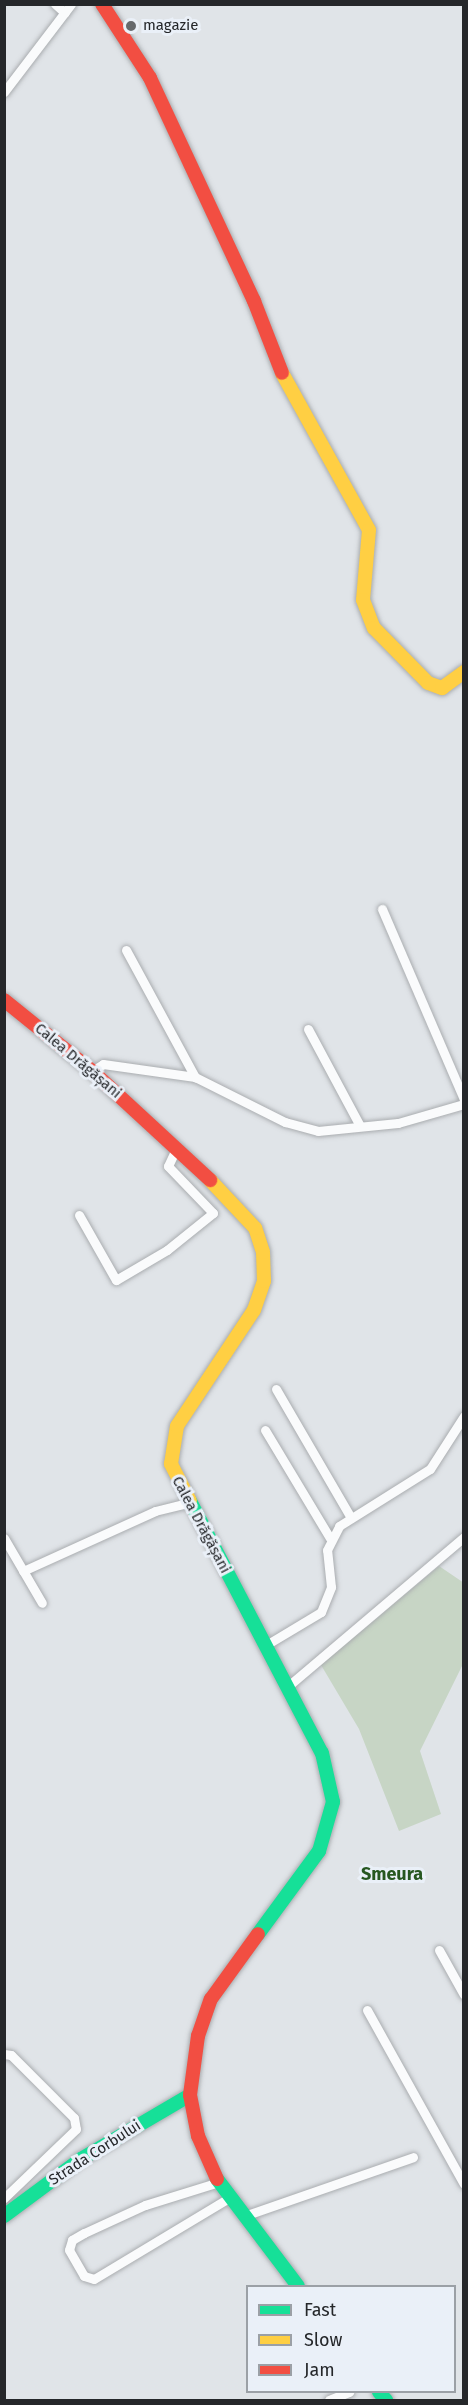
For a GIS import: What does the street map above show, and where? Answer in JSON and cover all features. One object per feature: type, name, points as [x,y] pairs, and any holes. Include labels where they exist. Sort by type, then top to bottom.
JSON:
[{"type":"main road","points":[[102,4],[150,78],[254,301],[287,387],[369,530],[363,600],[374,628],[428,683],[442,688],[464,672]]},
{"type":"main road","name":"Calea Drăgășani","points":[[4,1000],[92,1071],[237,1205],[255,1228],[263,1252],[264,1281],[254,1310],[172,1438],[171,1464],[188,1503],[266,1645],[329,1772],[333,1802],[329,1827],[311,1862],[219,1983],[203,2018],[190,2095]]},
{"type":"main road","points":[[190,2095],[198,2136],[219,2182],[297,2285]]},
{"type":"main road","name":"Strada Corbului","points":[[4,2216],[81,2159],[190,2095]]},
{"type":"street","points":[[55,4],[65,13]]},
{"type":"street","points":[[4,93],[71,4]]},
{"type":"street","points":[[92,1071],[103,1064],[195,1077],[302,1129],[360,1126],[427,1118],[464,1102],[382,909]]},
{"type":"street","points":[[126,950],[195,1077]]},
{"type":"street","points":[[308,1029],[360,1126]]},
{"type":"street","points":[[80,1215],[116,1281],[167,1250],[213,1213],[168,1166],[176,1149]]},
{"type":"street","points":[[276,1389],[351,1518]]},
{"type":"street","points":[[330,1538],[351,1518],[429,1469],[464,1416]]},
{"type":"street","points":[[265,1430],[330,1538],[331,1587],[321,1612],[266,1645]]},
{"type":"street","points":[[23,1570],[155,1511],[188,1503]]},
{"type":"street","points":[[287,1687],[464,1537]]},
{"type":"street","points":[[4,1538],[42,1604]]},
{"type":"street","points":[[439,1950],[464,1995]]},
{"type":"street","points":[[368,2010],[464,2184]]},
{"type":"street","points":[[4,2054],[11,2055],[74,2118],[76,2129],[4,2198]]},
{"type":"street","points":[[244,2216],[413,2157]]},
{"type":"street","points":[[219,2182],[145,2205],[72,2240],[69,2250],[84,2276],[94,2279],[229,2198]]},
{"type":"street","points":[[328,2400],[344,2393]]},
{"type":"green space","points":[[439,1566],[464,1583],[463,1664],[420,1751],[441,1814],[399,1831],[359,1729],[321,1665]]},
{"type":"traffic: fast","points":[[190,1501],[322,1753],[333,1802],[319,1851],[258,1934]]},
{"type":"traffic: fast","points":[[4,2216],[81,2159],[190,2095]]},
{"type":"traffic: fast","points":[[217,2179],[297,2285]]},
{"type":"traffic: fast","points":[[380,2393],[386,2400]]},
{"type":"traffic: slow","points":[[282,373],[369,530],[363,600],[374,628],[428,683],[442,688],[464,672]]},
{"type":"traffic: slow","points":[[190,1501],[171,1464],[177,1426],[254,1310],[264,1281],[263,1252],[255,1228],[210,1180]]},
{"type":"traffic: jam","points":[[102,4],[150,78],[254,301],[282,373]]},
{"type":"traffic: jam","points":[[4,1000],[92,1071],[210,1180]]},
{"type":"traffic: jam","points":[[217,2179],[198,2136],[190,2095],[198,2036],[211,1999],[258,1934]]},
{"type":"place","name":"magazie","points":[[131,26]]},
{"type":"district","name":"Smeura","points":[[392,1874]]}]
